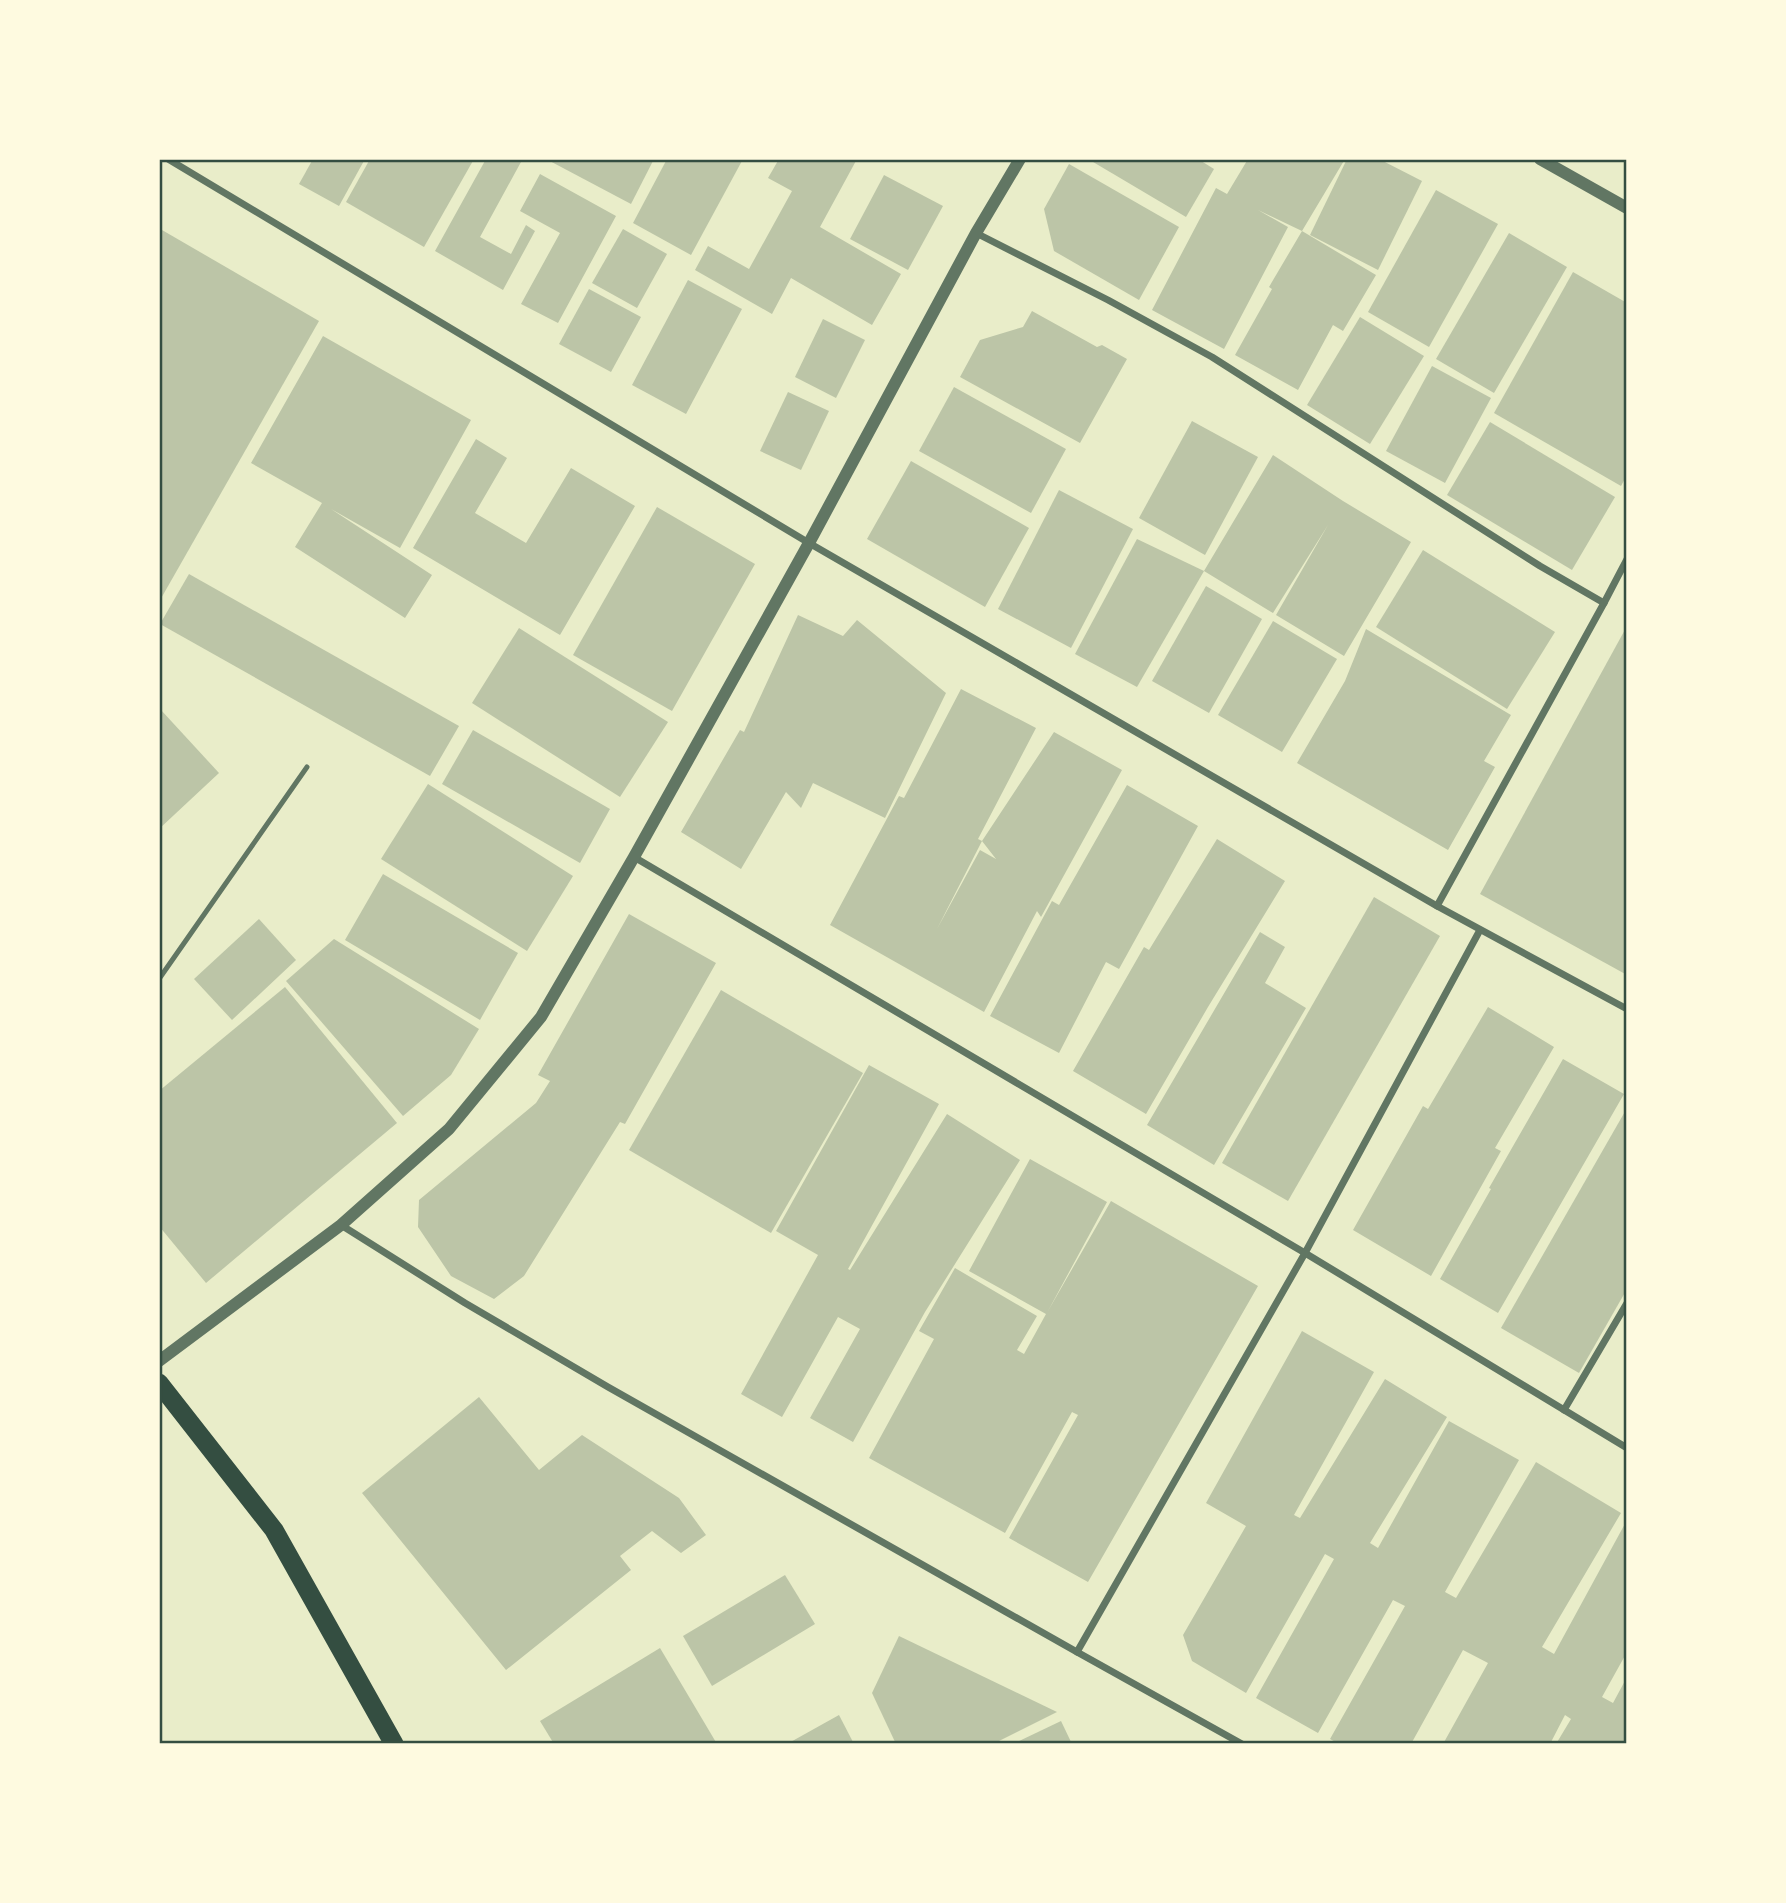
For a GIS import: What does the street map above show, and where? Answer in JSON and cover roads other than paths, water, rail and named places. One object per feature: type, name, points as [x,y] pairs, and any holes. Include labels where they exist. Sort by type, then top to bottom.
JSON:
[{"type":"highway","points":[[159,1383],[274,1531],[394,1744]]},
{"type":"street","points":[[168,159],[809,543],[1437,906],[1627,1009]]},
{"type":"street","points":[[159,1361],[341,1225],[449,1129],[541,1017],[634,858],[809,543],[976,233],[1020,159]]},
{"type":"street","points":[[1539,159],[1627,208]]},
{"type":"street","points":[[976,233],[1212,357],[1494,537],[1604,603]]},
{"type":"street","points":[[1437,906],[1627,559]]},
{"type":"street","points":[[634,858],[1304,1252],[1627,1448]]},
{"type":"street","points":[[1077,1652],[1304,1252],[1480,930]]},
{"type":"street","points":[[341,1225],[465,1303],[608,1387],[1242,1744]]},
{"type":"street","points":[[1564,1410],[1627,1303]]},
{"type":"lane","points":[[160,978],[307,767]]}]
